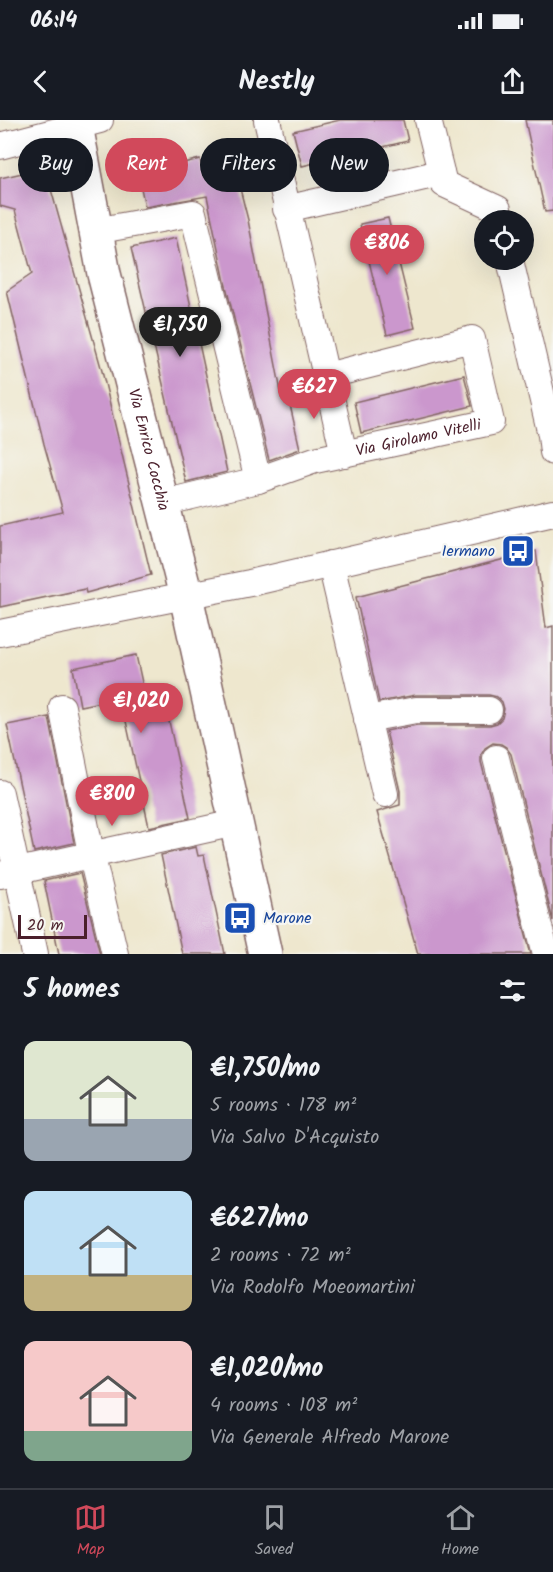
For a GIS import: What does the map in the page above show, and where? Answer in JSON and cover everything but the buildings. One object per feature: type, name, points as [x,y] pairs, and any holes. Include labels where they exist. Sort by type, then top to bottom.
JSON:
[{"type":"main road","name":"Via Enrico Cocchia","points":[[84,122],[95,231],[104,274],[186,596],[265,954]]},
{"type":"street","points":[[267,120],[344,454]]},
{"type":"street","points":[[428,120],[444,184],[498,210]]},
{"type":"street","name":"Via Enrico Cocchia","points":[[0,146],[84,122]]},
{"type":"street","points":[[286,209],[441,173]]},
{"type":"street","points":[[95,231],[193,213],[258,480]]},
{"type":"street","points":[[512,270],[553,452]]},
{"type":"street","name":"Via Girolamo Vitelli","points":[[163,503],[258,480],[315,460],[491,422],[472,339],[326,376]]},
{"type":"street","points":[[0,633],[250,584],[553,513]]},
{"type":"street","points":[[331,564],[384,794]]},
{"type":"street","points":[[62,707],[91,854],[115,954]]},
{"type":"street","points":[[367,719],[416,710],[489,710]]},
{"type":"street","points":[[496,758],[546,954]]},
{"type":"street","points":[[0,793],[9,873],[35,954]]},
{"type":"street","points":[[9,873],[235,823]]},
{"type":"place","name":"Iermano","points":[[518,551]]},
{"type":"place","name":"Marone","points":[[240,918]]}]
